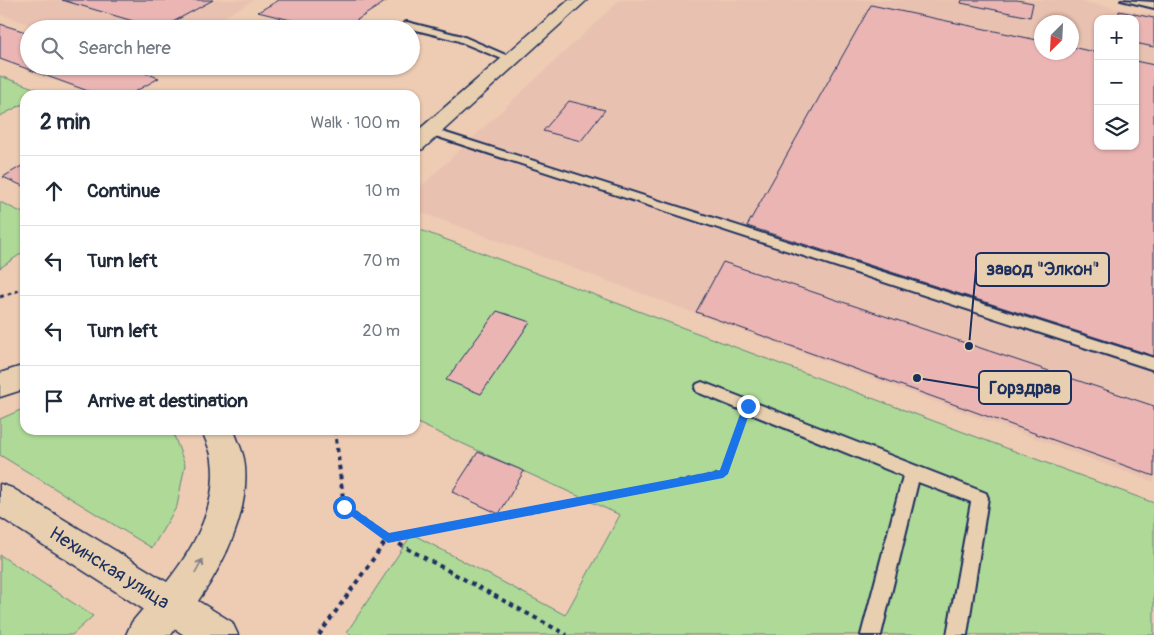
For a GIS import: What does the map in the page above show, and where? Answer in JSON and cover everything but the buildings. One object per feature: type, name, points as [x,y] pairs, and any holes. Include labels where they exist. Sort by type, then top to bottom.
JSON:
[{"type":"main road","points":[[420,140],[579,0]]},
{"type":"main road","points":[[0,385],[20,379]]},
{"type":"main road","points":[[145,635],[172,606],[200,567],[218,529],[227,493],[228,461],[220,435]]},
{"type":"main road","name":"Нехинская улица","points":[[0,499],[219,635]]},
{"type":"lane","points":[[1125,0],[1154,6]]},
{"type":"lane","points":[[420,28],[459,38],[510,59]]},
{"type":"lane","points":[[430,131],[1154,364]]},
{"type":"lane","points":[[702,388],[980,498],[957,635]]},
{"type":"lane","points":[[871,635],[912,472]]},
{"type":"path","points":[[0,297],[20,290]]},
{"type":"path","points":[[319,635],[388,538],[723,474],[748,406]]},
{"type":"path","points":[[336,435],[344,507],[388,538],[567,635]]},
{"type":"shaded area","points":[[0,0],[254,0],[219,20],[20,21],[0,14]]},
{"type":"shaded area","points":[[620,0],[1072,0],[1154,15],[1154,482],[420,212],[420,187]]},
{"type":"green space","points":[[0,76],[39,90],[20,90],[20,106],[0,116]]},
{"type":"green space","points":[[0,202],[20,212],[20,254],[0,268]]},
{"type":"green space","points":[[420,230],[1154,503],[1154,635],[352,635],[347,632],[412,534],[565,615],[620,515],[420,424]]},
{"type":"green space","points":[[20,410],[20,435],[174,435],[185,465],[177,506],[152,548],[0,455],[0,419]]},
{"type":"green space","points":[[0,555],[93,616],[72,635],[0,635]]},
{"type":"place","name":"завод \"Элкон\"","points":[[969,346]]},
{"type":"place","name":"Горздрав","points":[[917,378]]},
{"type":"route","points":[[344,507],[388,538],[723,474],[748,406]]}]
